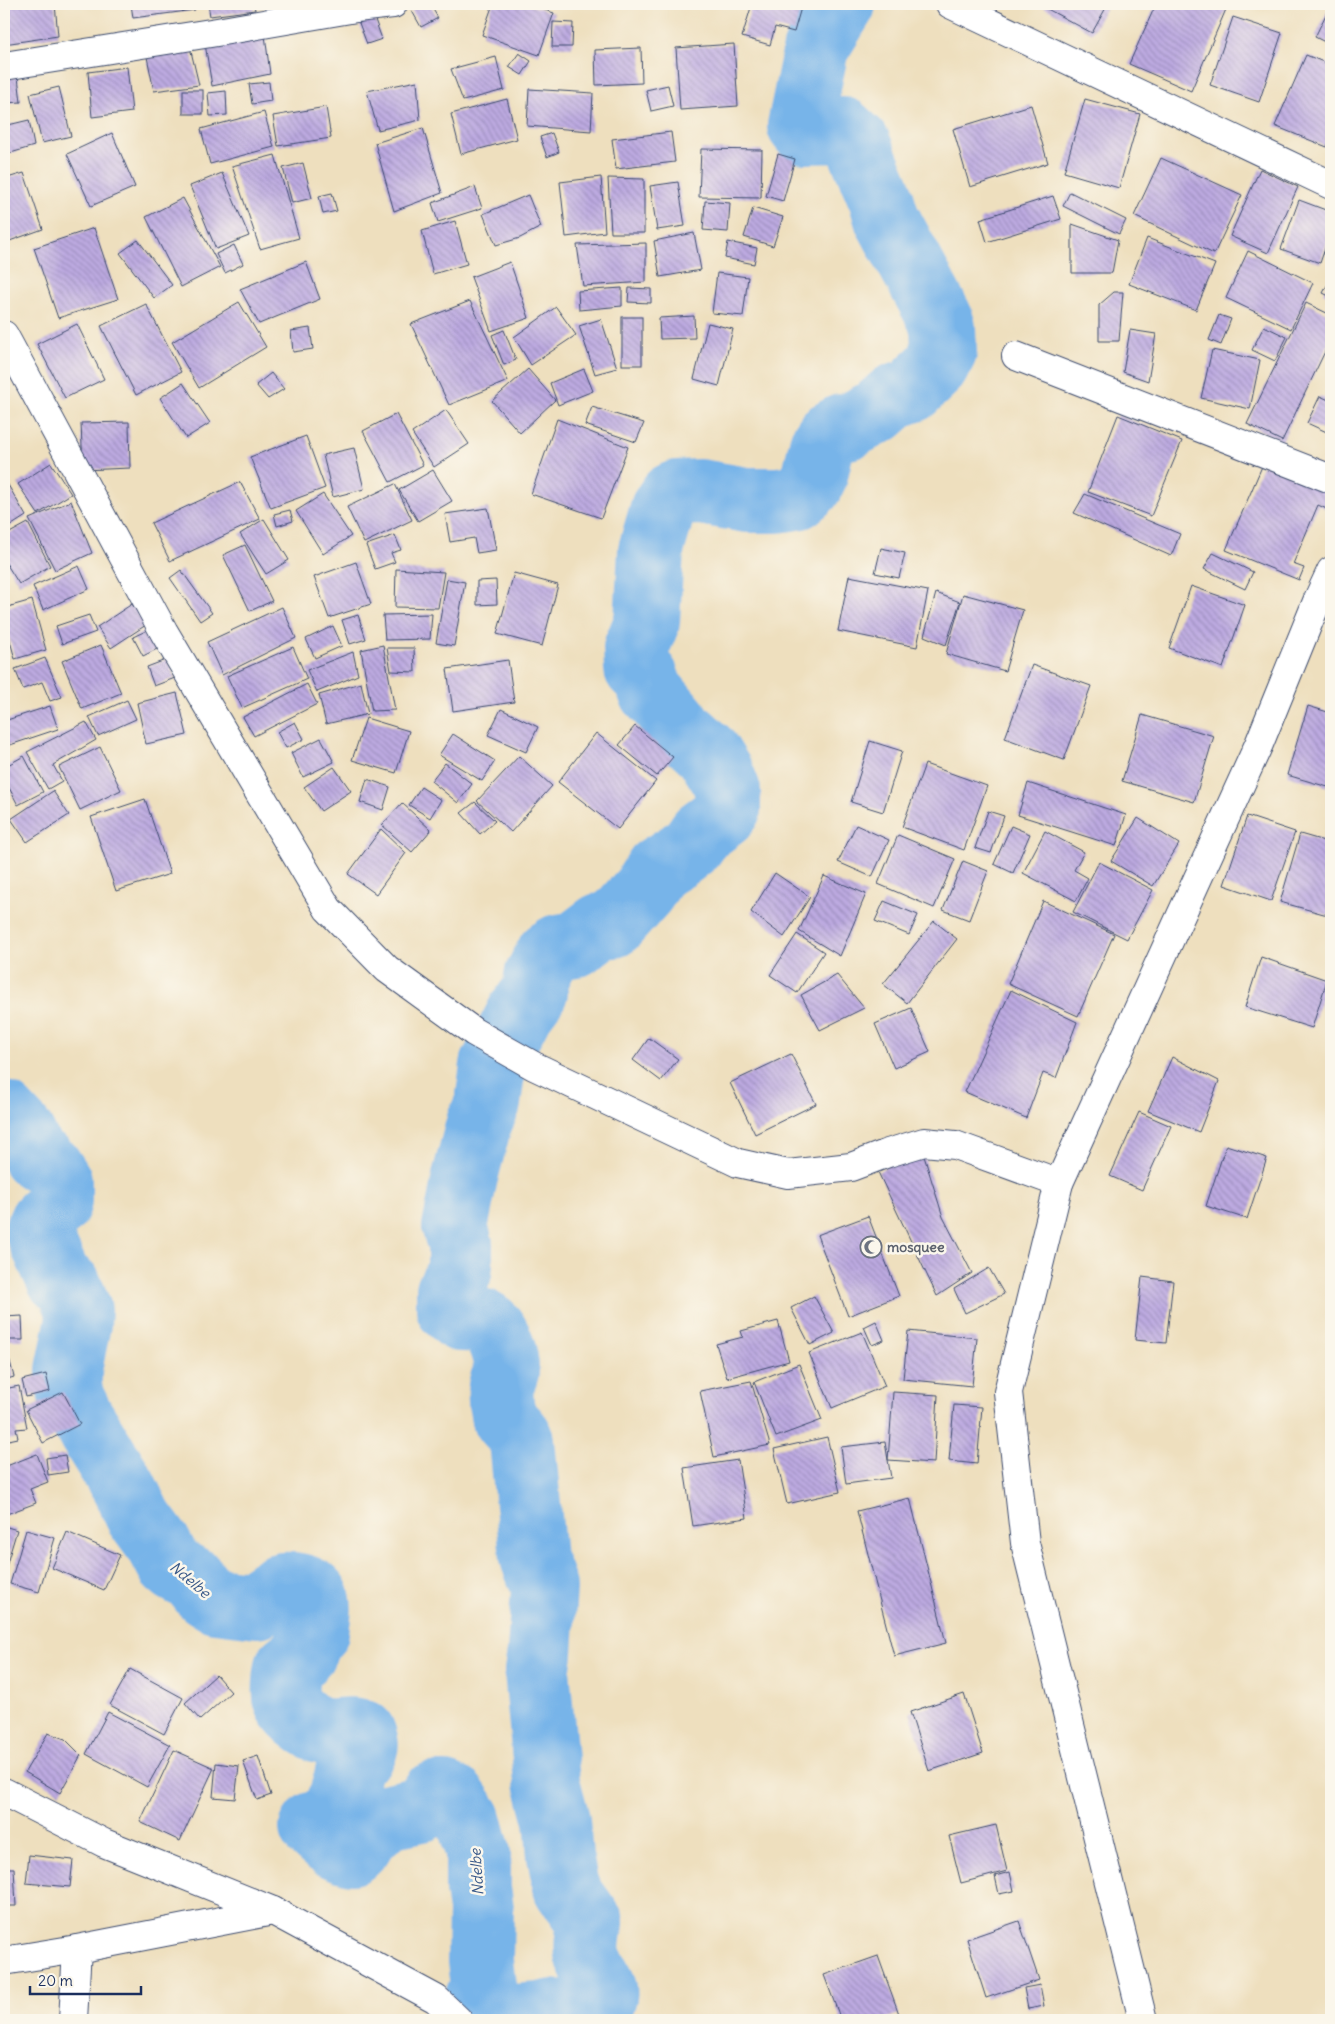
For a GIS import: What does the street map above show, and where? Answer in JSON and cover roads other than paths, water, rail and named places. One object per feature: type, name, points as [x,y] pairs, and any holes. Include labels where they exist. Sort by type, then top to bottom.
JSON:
[{"type":"street","points":[[4,66],[217,32],[356,6],[393,4]]},
{"type":"street","points":[[950,4],[1331,185]]},
{"type":"street","points":[[4,335],[164,632],[328,909],[386,970],[474,1032],[534,1066],[738,1162],[788,1174],[851,1168],[888,1153],[924,1142],[955,1145],[1059,1183]]},
{"type":"street","points":[[1016,356],[1331,479]]},
{"type":"street","points":[[1143,2020],[1025,1543],[1008,1392],[1059,1183],[1255,753],[1318,599],[1331,572]]},
{"type":"street","points":[[4,1792],[104,1842],[273,1911],[436,1999],[458,2020]]},
{"type":"street","points":[[4,1961],[77,1949],[273,1911]]},
{"type":"street","points":[[73,2020],[77,1949]]},
{"type":"waterway","points":[[480,2014],[501,2018],[554,2012],[590,2014],[598,2006],[605,1993],[602,1982],[588,1957],[591,1923],[566,1888],[560,1856],[557,1820],[547,1782],[537,1671],[544,1587],[533,1558],[522,1441],[518,1433],[504,1418],[501,1384],[506,1372],[506,1366],[502,1347],[493,1329],[483,1322],[460,1319],[449,1309],[449,1290],[459,1273],[460,1265],[460,1244],[455,1228],[465,1177],[479,1123],[488,1103],[493,1065],[520,1012],[535,992],[537,976],[549,953],[558,947],[576,944],[600,926],[613,925],[644,890],[657,869],[692,845],[701,832],[724,815],[728,809],[728,791],[722,776],[707,752],[690,736],[685,735],[677,722],[651,691],[646,677],[637,669],[636,648],[647,622],[651,550],[663,508],[671,496],[677,493],[700,492],[747,500],[778,500],[797,497],[809,487],[815,475],[822,444],[828,435],[878,411],[895,396],[912,390],[936,367],[944,352],[943,328],[939,316],[887,219],[881,198],[858,144],[843,130],[804,131],[800,126],[816,48],[843,4]]},
{"type":"waterway","name":"Ndelbe","points":[[4,1114],[21,1132],[34,1156],[50,1167],[59,1181],[59,1201],[57,1206],[42,1220],[37,1230],[59,1279],[69,1286],[79,1310],[69,1370],[69,1387],[72,1399],[81,1417],[123,1485],[139,1518],[159,1545],[169,1564],[194,1580],[204,1593],[215,1600],[258,1605],[261,1597],[278,1586],[288,1585],[310,1590],[317,1597],[319,1610],[316,1632],[311,1637],[302,1655],[288,1666],[286,1698],[295,1713],[312,1727],[323,1731],[358,1731],[363,1733],[366,1745],[363,1752],[354,1753],[351,1757],[345,1786],[337,1806],[331,1814],[312,1828],[330,1843],[352,1852],[365,1835],[388,1816],[422,1809],[426,1807],[433,1795],[445,1795],[455,1799],[469,1819],[478,1853],[478,1889],[481,1909],[480,1961],[483,1986],[476,2002],[480,2014],[473,2020]]},
{"type":"place","name":"mosquee","points":[[871,1247]]}]
